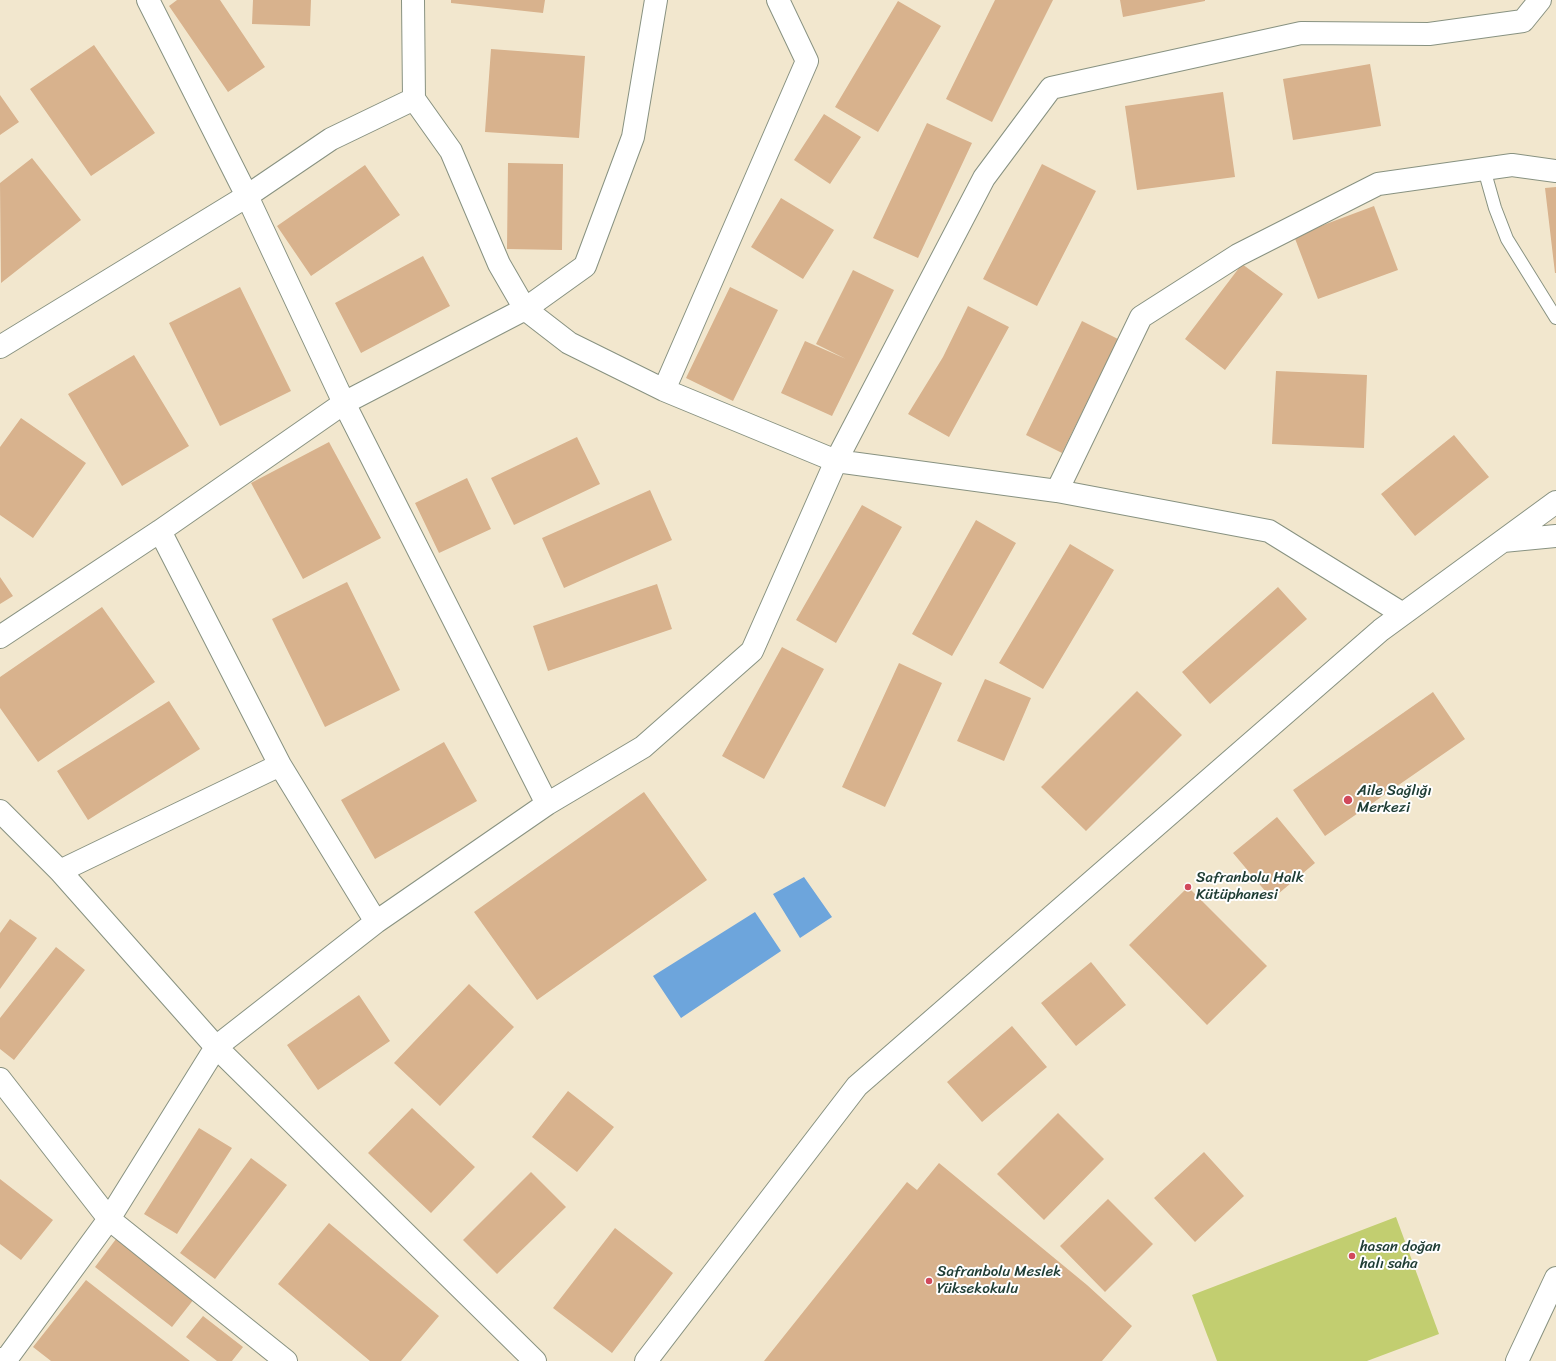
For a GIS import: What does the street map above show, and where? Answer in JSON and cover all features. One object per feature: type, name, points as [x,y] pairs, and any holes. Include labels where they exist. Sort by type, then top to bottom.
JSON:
[{"type":"street","points":[[148,0],[248,196],[344,403],[547,804]]},
{"type":"street","points":[[412,0],[414,99],[451,151],[499,264],[526,309],[569,343],[664,390],[836,461],[1057,491],[1269,531],[1403,614]]},
{"type":"street","points":[[0,637],[160,531],[344,403],[526,309],[585,266],[633,137],[656,0]]},
{"type":"street","points":[[664,390],[807,61],[778,0]]},
{"type":"street","points":[[2,1360],[109,1219],[216,1047],[376,922],[547,804],[643,747],[752,651],[836,461],[984,178],[1050,88],[1301,33],[1429,34],[1523,20],[1540,0]]},
{"type":"street","points":[[0,347],[248,196],[331,140],[414,99]]},
{"type":"street","points":[[1057,491],[1141,317],[1238,255],[1378,184],[1512,165],[1556,171]]},
{"type":"street","points":[[646,1361],[857,1086],[1375,636],[1556,502]]},
{"type":"street","points":[[160,531],[280,765],[376,922]]},
{"type":"street","points":[[1502,542],[1556,536]]},
{"type":"street","points":[[60,871],[280,765]]},
{"type":"street","points":[[0,811],[60,871],[216,1047],[534,1361]]},
{"type":"street","points":[[0,1079],[109,1219],[286,1361]]},
{"type":"street","points":[[1517,1361],[1556,1278]]},
{"type":"lane","points":[[1484,169],[1495,208],[1507,239],[1556,318]]},
{"type":"green space","name":"hasan doğan halı saha","points":[[1396,1217],[1439,1334],[1367,1361],[1217,1361],[1192,1295]]},
{"type":"water","points":[[804,877],[832,917],[800,938],[773,894]]},
{"type":"water","points":[[755,912],[781,951],[681,1018],[653,976]]},
{"type":"building","points":[[177,0],[220,0],[265,67],[228,92],[169,6]]},
{"type":"building","points":[[253,0],[311,0],[310,26],[252,24]]},
{"type":"building","points":[[451,0],[545,0],[543,13],[451,3]]},
{"type":"building","points":[[995,0],[1053,0],[992,122],[946,99]]},
{"type":"building","points":[[1120,0],[1205,0],[1205,1],[1123,17]]},
{"type":"building","points":[[898,1],[941,26],[878,132],[835,107]]},
{"type":"building","points":[[94,45],[155,133],[91,176],[30,89]]},
{"type":"building","points":[[491,49],[585,56],[579,138],[485,132]]},
{"type":"building","points":[[1370,64],[1381,126],[1293,140],[1283,79]]},
{"type":"building","points":[[1223,92],[1235,177],[1137,190],[1125,106]]},
{"type":"building","points":[[0,95],[19,122],[0,135]]},
{"type":"building","points":[[824,114],[861,137],[830,184],[794,160]]},
{"type":"building","points":[[927,123],[972,143],[918,258],[873,238]]},
{"type":"building","points":[[32,158],[81,220],[1,283],[0,183]]},
{"type":"building","points":[[508,163],[563,164],[562,250],[507,249]]},
{"type":"building","points":[[1042,164],[1096,191],[1037,306],[983,279]]},
{"type":"building","points":[[365,165],[400,215],[311,276],[277,226]]},
{"type":"building","points":[[1556,187],[1556,273],[1555,273],[1545,188]]},
{"type":"building","points":[[781,198],[834,230],[803,279],[751,247]]},
{"type":"building","points":[[1374,206],[1398,270],[1318,299],[1294,236]]},
{"type":"building","points":[[423,256],[450,306],[361,353],[335,303]]},
{"type":"building","points":[[1242,264],[1283,294],[1225,370],[1185,339]]},
{"type":"building","points":[[853,270],[894,290],[832,416],[781,393],[805,341],[846,359],[816,344]]},
{"type":"building","points":[[240,287],[291,391],[220,426],[169,323]]},
{"type":"building","points":[[730,287],[778,310],[733,401],[686,378]]},
{"type":"building","points":[[968,306],[1009,327],[949,437],[908,414],[943,357]]},
{"type":"building","points":[[1082,321],[1118,339],[1062,453],[1026,435]]},
{"type":"building","points":[[134,355],[189,446],[122,486],[68,394]]},
{"type":"building","points":[[1276,371],[1367,375],[1364,448],[1272,444]]},
{"type":"building","points":[[21,418],[86,463],[33,538],[0,515],[0,447]]},
{"type":"building","points":[[1454,435],[1489,477],[1415,536],[1381,494]]},
{"type":"building","points":[[577,437],[600,484],[514,525],[491,478]]},
{"type":"building","points":[[329,442],[381,538],[303,579],[251,483]]},
{"type":"building","points":[[467,478],[491,529],[439,553],[415,503]]},
{"type":"building","points":[[650,490],[672,540],[564,588],[542,538]]},
{"type":"building","points":[[862,505],[902,527],[836,643],[796,620]]},
{"type":"building","points":[[976,520],[1016,543],[952,656],[912,634]]},
{"type":"building","points":[[1070,544],[1114,570],[1043,689],[999,663]]},
{"type":"building","points":[[0,577],[13,596],[0,604]]},
{"type":"building","points":[[347,582],[400,690],[325,727],[272,619]]},
{"type":"building","points":[[657,584],[672,629],[548,671],[533,626]]},
{"type":"building","points":[[1278,587],[1307,619],[1210,704],[1182,672]]},
{"type":"building","points":[[102,607],[155,682],[38,762],[0,708],[0,677]]},
{"type":"building","points":[[782,647],[824,669],[764,779],[722,756]]},
{"type":"building","points":[[899,663],[942,683],[885,807],[842,787]]},
{"type":"building","points":[[985,679],[1031,698],[1004,761],[957,741]]},
{"type":"building","points":[[1137,691],[1182,735],[1086,831],[1041,787]]},
{"type":"building","points":[[1433,692],[1465,739],[1325,836],[1293,790]]},
{"type":"building","points":[[169,701],[200,749],[88,820],[57,771]]},
{"type":"building","points":[[444,742],[477,801],[375,859],[341,800]]},
{"type":"building","points":[[644,792],[707,880],[537,1000],[474,912]]},
{"type":"building","points":[[1277,817],[1315,863],[1272,899],[1233,853]]},
{"type":"building","points":[[1188,887],[1267,966],[1207,1025],[1129,945]]},
{"type":"building","points":[[10,919],[37,938],[0,989],[0,933]]},
{"type":"building","points":[[56,947],[85,970],[14,1060],[0,1049],[0,1018]]},
{"type":"building","points":[[1091,962],[1126,1005],[1076,1046],[1041,1003]]},
{"type":"building","points":[[469,984],[514,1027],[440,1106],[394,1063]]},
{"type":"building","points":[[359,995],[390,1041],[318,1090],[287,1045]]},
{"type":"building","points":[[1012,1026],[1047,1067],[982,1122],[947,1082]]},
{"type":"building","points":[[568,1091],[614,1127],[577,1172],[532,1137]]},
{"type":"building","points":[[412,1108],[475,1167],[431,1213],[368,1153]]},
{"type":"building","points":[[1058,1113],[1104,1159],[1044,1220],[997,1174]]},
{"type":"building","points":[[199,1128],[232,1148],[177,1234],[144,1214]]},
{"type":"building","points":[[1204,1152],[1244,1196],[1195,1242],[1154,1198]]},
{"type":"building","points":[[251,1158],[287,1185],[215,1279],[180,1253]]},
{"type":"building","points":[[939,1163],[1087,1285],[1132,1326],[1102,1361],[764,1361],[907,1182],[917,1190]]},
{"type":"building","points":[[531,1172],[566,1207],[497,1274],[463,1240]]},
{"type":"building","points":[[0,1179],[53,1220],[21,1260],[0,1244]]},
{"type":"building","points":[[1108,1199],[1153,1244],[1105,1292],[1060,1246]]},
{"type":"building","points":[[329,1223],[439,1316],[401,1361],[370,1361],[278,1284]]},
{"type":"building","points":[[615,1228],[673,1273],[612,1353],[553,1308]]},
{"type":"building","points":[[116,1239],[194,1299],[172,1327],[95,1267]]},
{"type":"building","points":[[86,1280],[190,1361],[51,1361],[33,1347]]},
{"type":"building","points":[[203,1316],[243,1347],[232,1361],[217,1361],[186,1337]]},
{"type":"place","name":"Aile Sağlığı Merkezi","points":[[1348,800]]},
{"type":"place","name":"Safranbolu Halk Kütüphanesi","points":[[1188,887]]},
{"type":"place","name":"hasan doğan halı saha","points":[[1352,1256]]},
{"type":"place","name":"Safranbolu Meslek Yüksekokulu","points":[[929,1281]]}]
